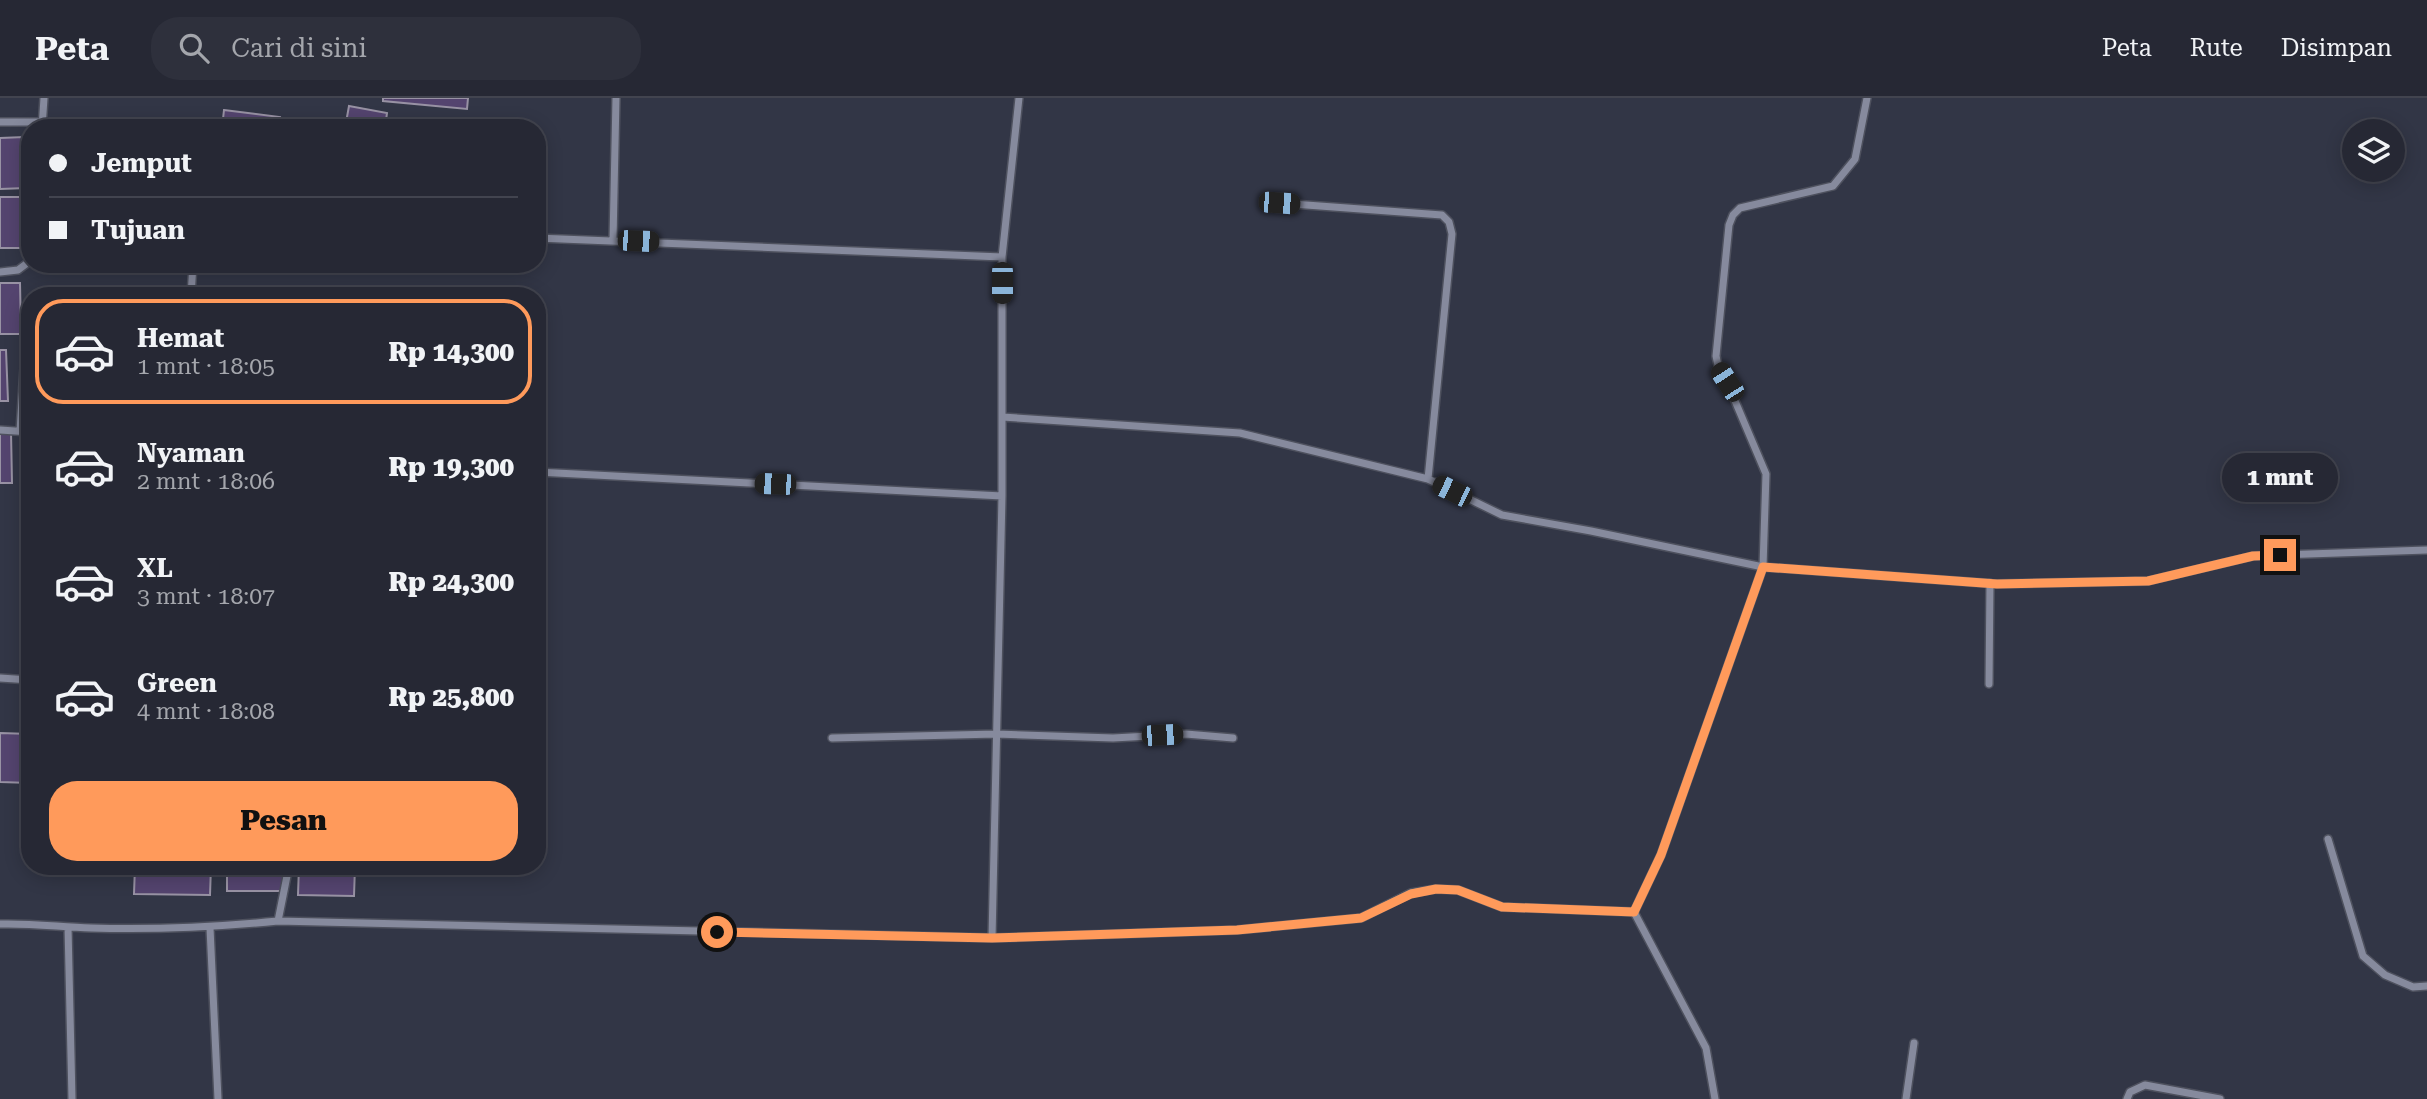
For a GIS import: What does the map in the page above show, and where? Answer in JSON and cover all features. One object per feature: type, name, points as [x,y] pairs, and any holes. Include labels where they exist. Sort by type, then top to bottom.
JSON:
[{"type":"street","points":[[42,119],[44,98]]},
{"type":"street","points":[[613,240],[615,98]]},
{"type":"street","points":[[992,938],[1002,496],[1002,257],[1019,98]]},
{"type":"street","points":[[1634,912],[1661,855],[1763,567],[1766,474],[1727,382],[1719,370],[1716,356],[1730,225],[1733,215],[1740,208],[1833,186],[1855,159],[1867,98]]},
{"type":"street","points":[[0,122],[21,124]]},
{"type":"street","points":[[1279,203],[1442,215],[1449,222],[1452,233],[1428,479]]},
{"type":"street","points":[[546,238],[1002,257]]},
{"type":"street","points":[[0,272],[21,268]]},
{"type":"street","points":[[0,430],[20,431],[21,415]]},
{"type":"street","points":[[1002,417],[1240,433],[1428,479],[1502,515],[1763,567],[1990,583],[2148,581],[2253,556],[2427,550]]},
{"type":"street","points":[[546,472],[1002,496]]},
{"type":"street","points":[[1989,684],[1990,583]]},
{"type":"street","points":[[0,678],[21,679]]},
{"type":"street","points":[[832,738],[996,734],[1113,738],[1186,734],[1233,738]]},
{"type":"street","points":[[2328,839],[2364,956],[2385,975],[2413,987],[2427,986]]},
{"type":"street","points":[[278,921],[287,875]]},
{"type":"street","points":[[0,924],[210,928],[278,921],[992,938],[1237,930],[1361,918],[1411,894],[1436,889],[1458,890],[1502,907],[1634,912]]},
{"type":"street","points":[[1634,912],[1706,1048],[1715,1099]]},
{"type":"street","points":[[68,927],[72,1099]]},
{"type":"street","points":[[210,928],[218,1099]]},
{"type":"street","points":[[1906,1099],[1914,1043]]},
{"type":"street","points":[[2127,1099],[2130,1092],[2146,1085],[2220,1099]]},
{"type":"building","points":[[383,98],[468,98],[467,109],[383,101]]},
{"type":"building","points":[[349,106],[387,113],[386,119],[347,119]]},
{"type":"building","points":[[224,110],[280,117],[280,119],[223,119]]},
{"type":"building","points":[[21,137],[21,188],[0,189],[0,138]]},
{"type":"building","points":[[0,197],[21,197],[21,248],[0,248]]},
{"type":"building","points":[[0,283],[20,283],[21,334],[0,334]]},
{"type":"building","points":[[0,350],[6,350],[8,401],[0,401]]},
{"type":"building","points":[[0,432],[11,432],[12,483],[0,483]]},
{"type":"building","points":[[0,733],[21,734],[21,783],[0,782]]},
{"type":"building","points":[[135,875],[211,875],[210,895],[134,894]]},
{"type":"building","points":[[227,875],[283,875],[283,891],[227,891]]},
{"type":"building","points":[[299,875],[355,875],[354,896],[298,895]]},
{"type":"route","points":[[717,932],[992,938],[1237,930],[1361,918],[1411,894],[1436,889],[1458,890],[1502,907],[1634,912],[1661,855],[1763,567],[1997,584],[2148,581],[2253,556],[2280,555]]}]
